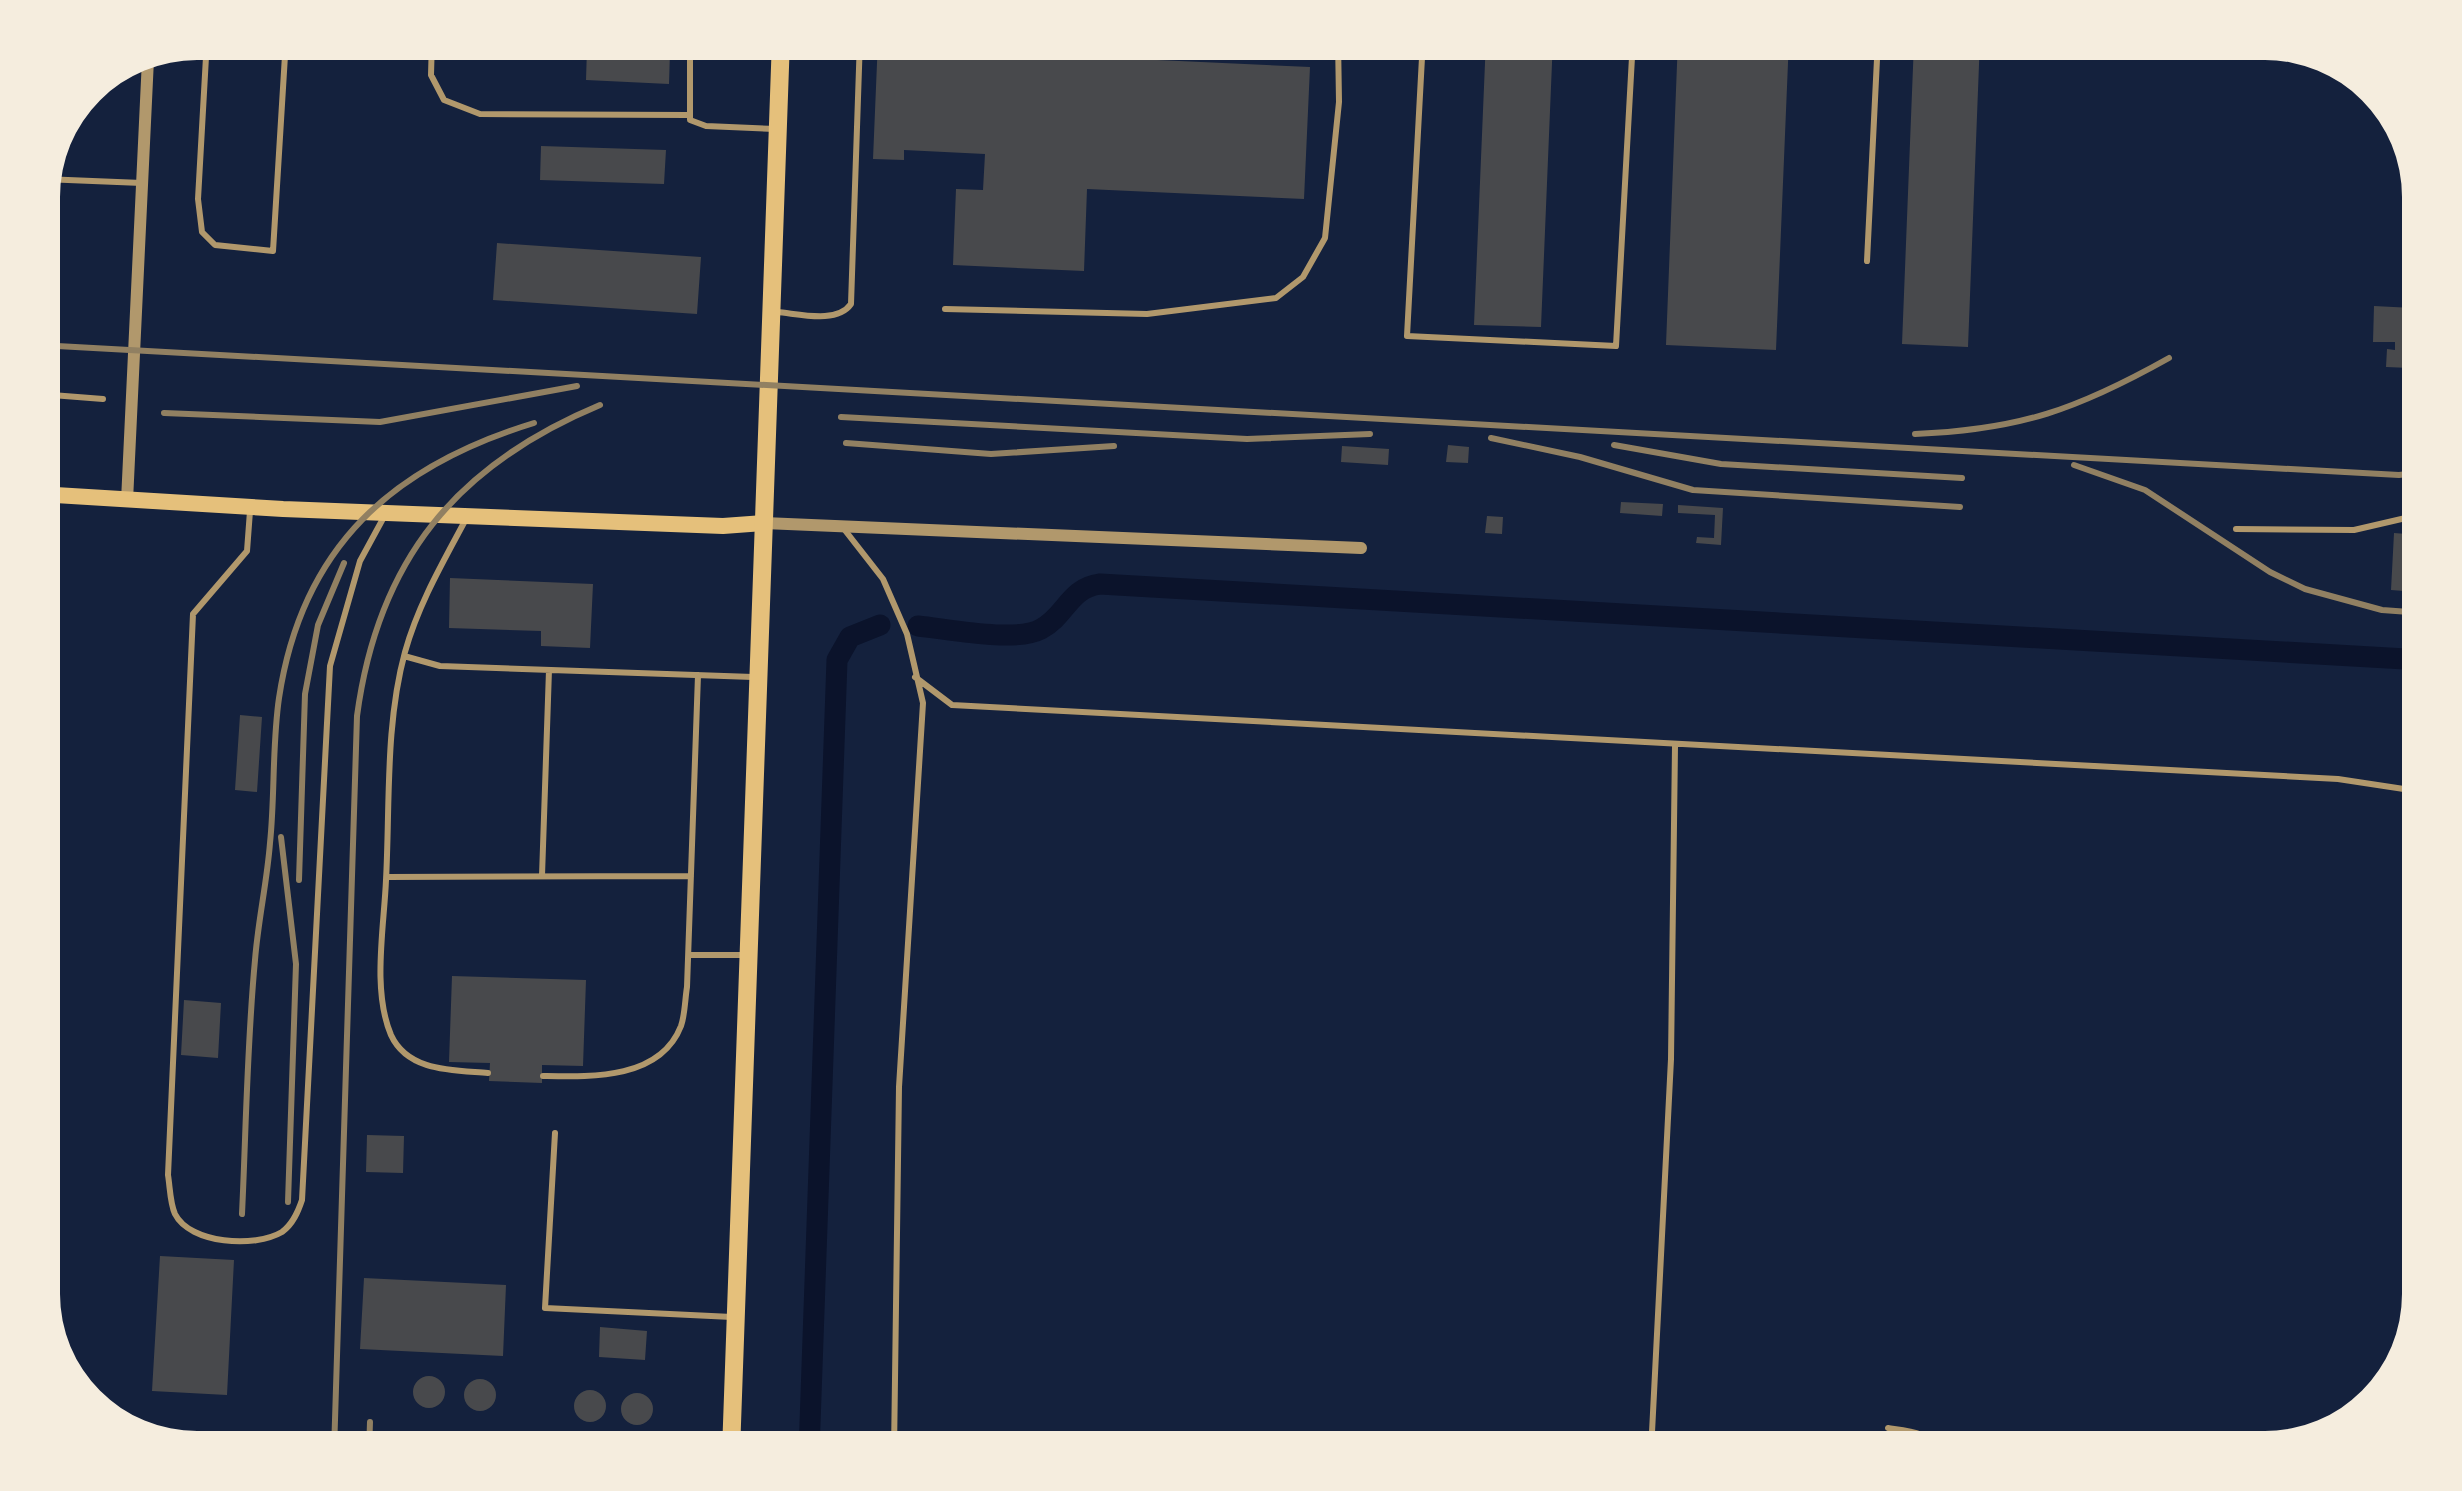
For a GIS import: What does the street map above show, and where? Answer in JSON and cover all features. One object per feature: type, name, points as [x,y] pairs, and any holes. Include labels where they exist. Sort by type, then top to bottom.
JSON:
[{"type":"main road","points":[[732,1431],[780,60]]},
{"type":"main road","points":[[60,496],[387,513],[723,526],[764,523]]},
{"type":"street","points":[[127,501],[147,70]]},
{"type":"street","points":[[764,523],[1361,548]]},
{"type":"lane","points":[[206,60],[198,199],[202,232],[215,245],[274,250],[285,60]]},
{"type":"lane","points":[[431,60],[431,75],[444,100],[480,114],[687,115]]},
{"type":"lane","points":[[689,60],[687,115],[695,124],[778,130]]},
{"type":"lane","points":[[772,312],[836,316],[851,304],[859,60]]},
{"type":"lane","points":[[945,309],[1148,314],[1276,298],[1303,277],[1325,238],[1339,102],[1338,60]]},
{"type":"lane","points":[[1422,60],[1407,336],[1616,346],[1633,60]]},
{"type":"lane","points":[[1867,261],[1877,60]]},
{"type":"lane","points":[[62,180],[142,184]]},
{"type":"lane","points":[[60,396],[103,399]]},
{"type":"lane","points":[[250,507],[247,551],[193,614],[168,1175],[176,1216],[200,1236],[252,1241],[281,1232],[296,1216],[302,1200],[330,666],[360,561],[387,513]]},
{"type":"lane","points":[[467,516],[417,615],[404,656],[392,732],[382,991],[392,1037],[412,1061],[488,1073]]},
{"type":"lane","points":[[2236,529],[2354,530],[2402,519]]},
{"type":"lane","points":[[839,524],[884,579],[908,634],[923,703],[899,1087],[894,1431]]},
{"type":"lane","points":[[404,656],[440,666],[758,677]]},
{"type":"lane","points":[[542,876],[549,670]]},
{"type":"lane","points":[[543,1076],[598,1077],[628,1071],[658,1055],[680,1028],[688,955],[698,675]]},
{"type":"lane","points":[[915,676],[952,705],[2338,779],[2402,788]]},
{"type":"lane","points":[[1652,1431],[1671,1060],[1675,746]]},
{"type":"lane","points":[[387,877],[691,876]]},
{"type":"lane","points":[[688,955],[748,955]]},
{"type":"lane","points":[[555,1133],[545,1308],[736,1318]]},
{"type":"lane","points":[[1888,1428],[1910,1431]]},
{"type":"building","points":[[587,60],[670,60],[669,84],[586,80]]},
{"type":"building","points":[[877,60],[1157,60],[1310,67],[1304,199],[1087,189],[1084,271],[953,265],[956,189],[983,190],[985,154],[904,150],[904,160],[873,159]]},
{"type":"building","points":[[1485,60],[1552,60],[1541,327],[1474,325]]},
{"type":"building","points":[[1677,60],[1788,60],[1776,350],[1666,345]]},
{"type":"building","points":[[1913,60],[1979,60],[1968,347],[1902,344]]},
{"type":"building","points":[[541,146],[666,150],[664,184],[540,180]]},
{"type":"building","points":[[497,243],[701,257],[697,314],[493,300]]},
{"type":"building","points":[[2374,306],[2402,307],[2402,368],[2386,367],[2387,349],[2395,350],[2395,342],[2373,342]]},
{"type":"building","points":[[1448,445],[1469,447],[1468,463],[1446,462]]},
{"type":"building","points":[[1342,446],[1389,449],[1388,465],[1341,462]]},
{"type":"building","points":[[1621,502],[1663,504],[1662,516],[1620,513]]},
{"type":"building","points":[[1678,505],[1723,508],[1721,545],[1696,543],[1697,537],[1714,538],[1715,515],[1678,513]]},
{"type":"building","points":[[1487,516],[1503,517],[1502,534],[1485,533]]},
{"type":"building","points":[[2394,533],[2402,534],[2402,591],[2391,590]]},
{"type":"building","points":[[450,578],[593,584],[590,648],[541,646],[541,631],[449,628]]},
{"type":"building","points":[[240,715],[262,717],[257,792],[235,790]]},
{"type":"building","points":[[452,976],[586,980],[583,1066],[542,1065],[542,1083],[489,1081],[490,1063],[449,1062]]},
{"type":"building","points":[[184,1000],[221,1003],[218,1058],[181,1055]]},
{"type":"building","points":[[367,1135],[404,1136],[403,1173],[366,1172]]},
{"type":"building","points":[[160,1256],[234,1260],[227,1395],[152,1391]]},
{"type":"building","points":[[364,1278],[506,1285],[503,1356],[360,1349]]},
{"type":"building","points":[[600,1327],[647,1331],[645,1360],[599,1357]]},
{"type":"building","points":[[429,1376],[441,1380],[445,1392],[441,1404],[429,1408],[417,1404],[413,1392],[417,1380]]},
{"type":"building","points":[[480,1379],[492,1383],[496,1395],[492,1407],[480,1411],[468,1407],[464,1395],[468,1383]]},
{"type":"building","points":[[590,1390],[602,1394],[606,1406],[602,1418],[590,1422],[578,1418],[574,1406],[578,1394]]},
{"type":"building","points":[[637,1393],[649,1397],[653,1409],[649,1421],[637,1425],[625,1421],[621,1409],[625,1397]]},
{"type":"waterway","points":[[918,626],[999,635],[1029,633],[1049,623],[1081,591],[1100,584],[2402,659]]},
{"type":"waterway","points":[[810,1431],[837,660],[850,637],[880,625]]},
{"type":"railway","points":[[60,346],[2402,475]]},
{"type":"railway","points":[[1915,434],[1986,428],[2047,414],[2106,391],[2169,358]]},
{"type":"railway","points":[[164,413],[380,422],[577,386]]},
{"type":"railway","points":[[335,1431],[357,716],[368,660],[405,565],[432,524],[504,457],[600,405]]},
{"type":"railway","points":[[841,417],[1247,439],[1370,434]]},
{"type":"railway","points":[[242,1214],[255,960],[270,843],[279,698],[291,644],[309,597],[362,520],[397,489],[438,463],[534,423]]},
{"type":"railway","points":[[1491,438],[1580,457],[1693,490],[1960,507]]},
{"type":"railway","points":[[846,443],[991,454],[1114,446]]},
{"type":"railway","points":[[1614,445],[1721,464],[1962,478]]},
{"type":"railway","points":[[2074,465],[2145,490],[2270,572],[2305,589],[2402,611]]},
{"type":"railway","points":[[299,880],[305,694],[318,625],[344,563]]},
{"type":"railway","points":[[281,837],[296,964],[288,1202]]},
{"type":"railway","points":[[370,1422],[370,1431]]}]
